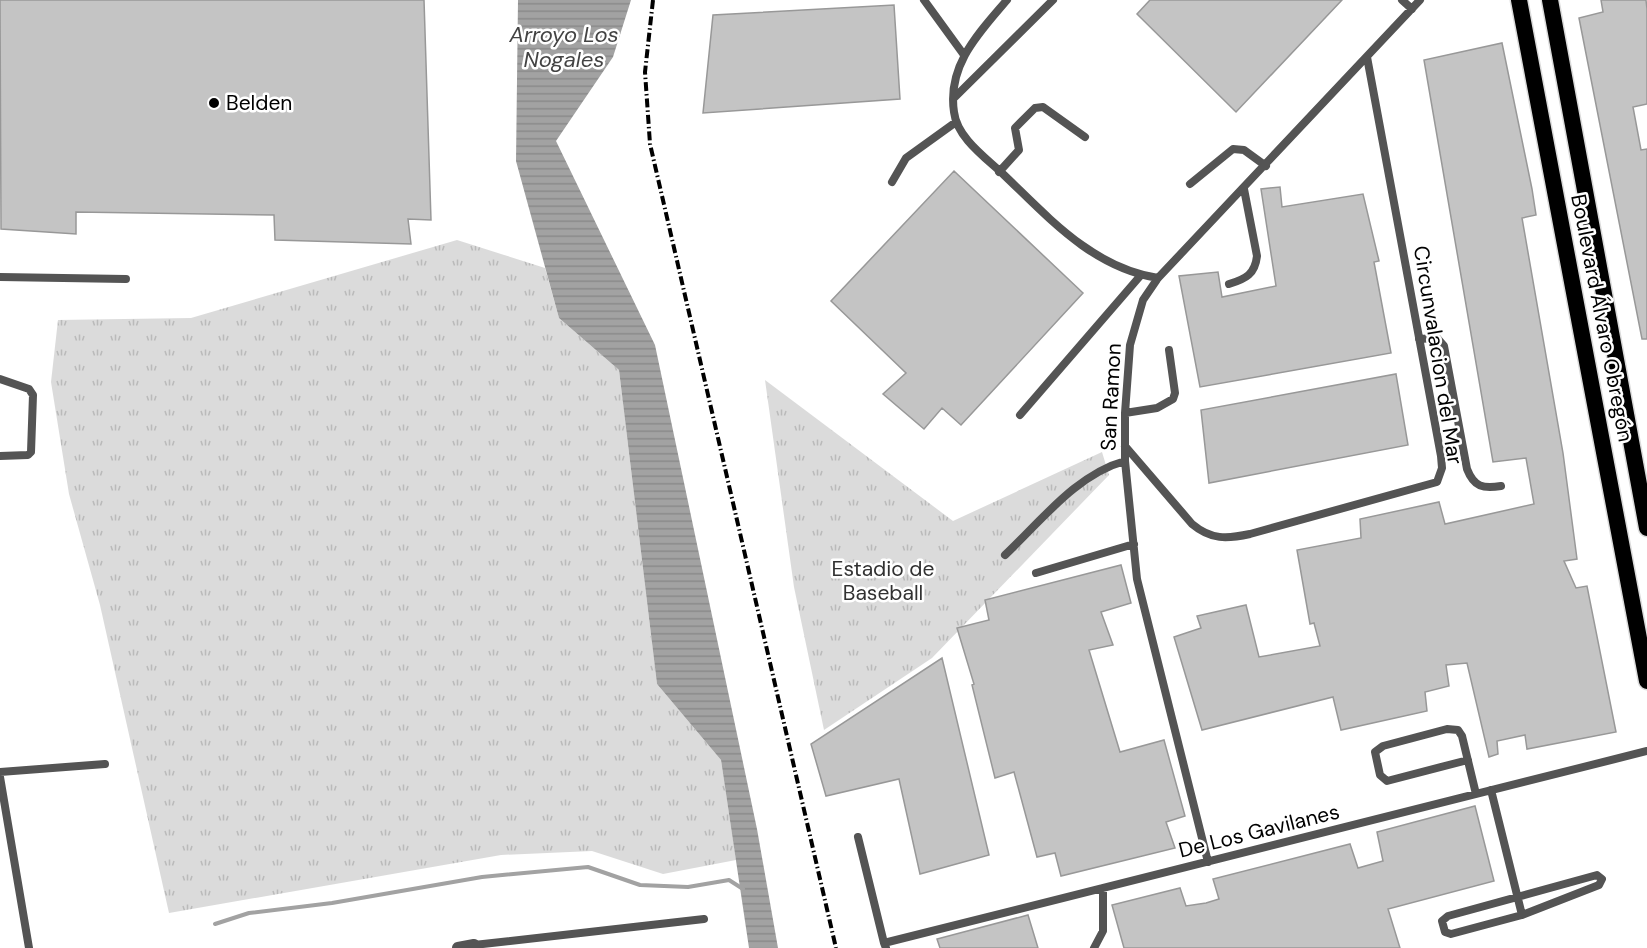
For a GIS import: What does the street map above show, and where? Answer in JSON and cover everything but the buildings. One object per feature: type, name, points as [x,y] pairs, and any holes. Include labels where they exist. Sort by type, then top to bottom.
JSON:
[{"type":"highway","name":"Boulevard Álvaro Obregón","points":[[1519,0],[1647,681]]},
{"type":"highway","name":"Boulevard Álvaro Obregón","points":[[1550,0],[1647,528]]},
{"type":"street","points":[[458,948],[474,947]]},
{"type":"lane","points":[[924,0],[963,55]]},
{"type":"lane","points":[[1007,0],[971,42],[963,55],[954,84],[956,122],[983,158],[1037,210],[1076,241],[1141,275],[1158,278]]},
{"type":"lane","points":[[954,98],[1053,0]]},
{"type":"lane","points":[[1402,0],[1412,9]]},
{"type":"lane","name":"San Ramon","points":[[1208,862],[1137,579],[1125,461],[1126,374],[1135,320],[1143,300],[1158,278],[1420,0]]},
{"type":"lane","name":"Circunvalacion del Mar","points":[[1125,446],[1192,524],[1216,538],[1250,534],[1428,487],[1437,482],[1442,468],[1367,57]]},
{"type":"lane","points":[[999,172],[1019,150],[1015,128],[1035,108],[1043,107],[1085,137]]},
{"type":"lane","points":[[892,182],[906,158],[956,122]]},
{"type":"lane","points":[[1190,184],[1233,149],[1244,150],[1266,166]]},
{"type":"lane","points":[[1229,284],[1249,277],[1256,267],[1257,256],[1244,189]]},
{"type":"lane","points":[[1020,415],[1141,275]]},
{"type":"lane","points":[[0,277],[126,279]]},
{"type":"lane","points":[[1419,339],[1437,338],[1444,346],[1471,480],[1479,487],[1501,486]]},
{"type":"lane","points":[[1125,413],[1158,408],[1173,399],[1175,393],[1169,350]]},
{"type":"lane","points":[[0,379],[29,388],[33,395],[32,452],[28,455],[0,456]]},
{"type":"lane","points":[[1005,555],[1085,479],[1111,465],[1125,461]]},
{"type":"lane","points":[[1036,573],[1134,544]]},
{"type":"lane","points":[[1468,760],[1387,781],[1380,775],[1376,752],[1383,746],[1453,728],[1462,736],[1468,760],[1476,794]]},
{"type":"lane","name":"De Los Gavilanes","points":[[885,945],[1647,751]]},
{"type":"lane","points":[[0,772],[105,764]]},
{"type":"lane","points":[[0,777],[29,948]]},
{"type":"lane","points":[[1491,790],[1522,915]]},
{"type":"lane","points":[[858,837],[885,945]]},
{"type":"lane","points":[[1597,875],[1602,879],[1599,885],[1522,915],[1451,934],[1445,932],[1442,927],[1442,921],[1448,916],[1517,896],[1597,875]]},
{"type":"lane","points":[[1094,948],[1103,931],[1102,888]]},
{"type":"lane","points":[[474,947],[704,919]]},
{"type":"green space","points":[[457,240],[545,268],[559,318],[619,370],[657,684],[721,760],[736,860],[663,874],[592,851],[501,855],[169,913],[100,605],[69,494],[51,382],[58,320],[191,318]]},
{"type":"green space","name":"Estadio de Baseball","points":[[765,380],[953,521],[1102,452],[1109,475],[932,658],[824,730],[794,587]]},
{"type":"water","name":"Arroyo Los Nogales","points":[[518,0],[631,0],[613,57],[556,141],[655,345],[757,829],[778,948],[749,948],[721,760],[657,684],[619,370],[559,318],[516,161]]},
{"type":"waterway","points":[[215,924],[249,913],[332,903],[482,877],[588,867],[640,885],[688,887],[729,880],[743,889]]},
{"type":"railway","points":[[653,0],[645,72],[650,144],[836,948]]},
{"type":"place","name":"Belden","points":[[214,103]]}]
